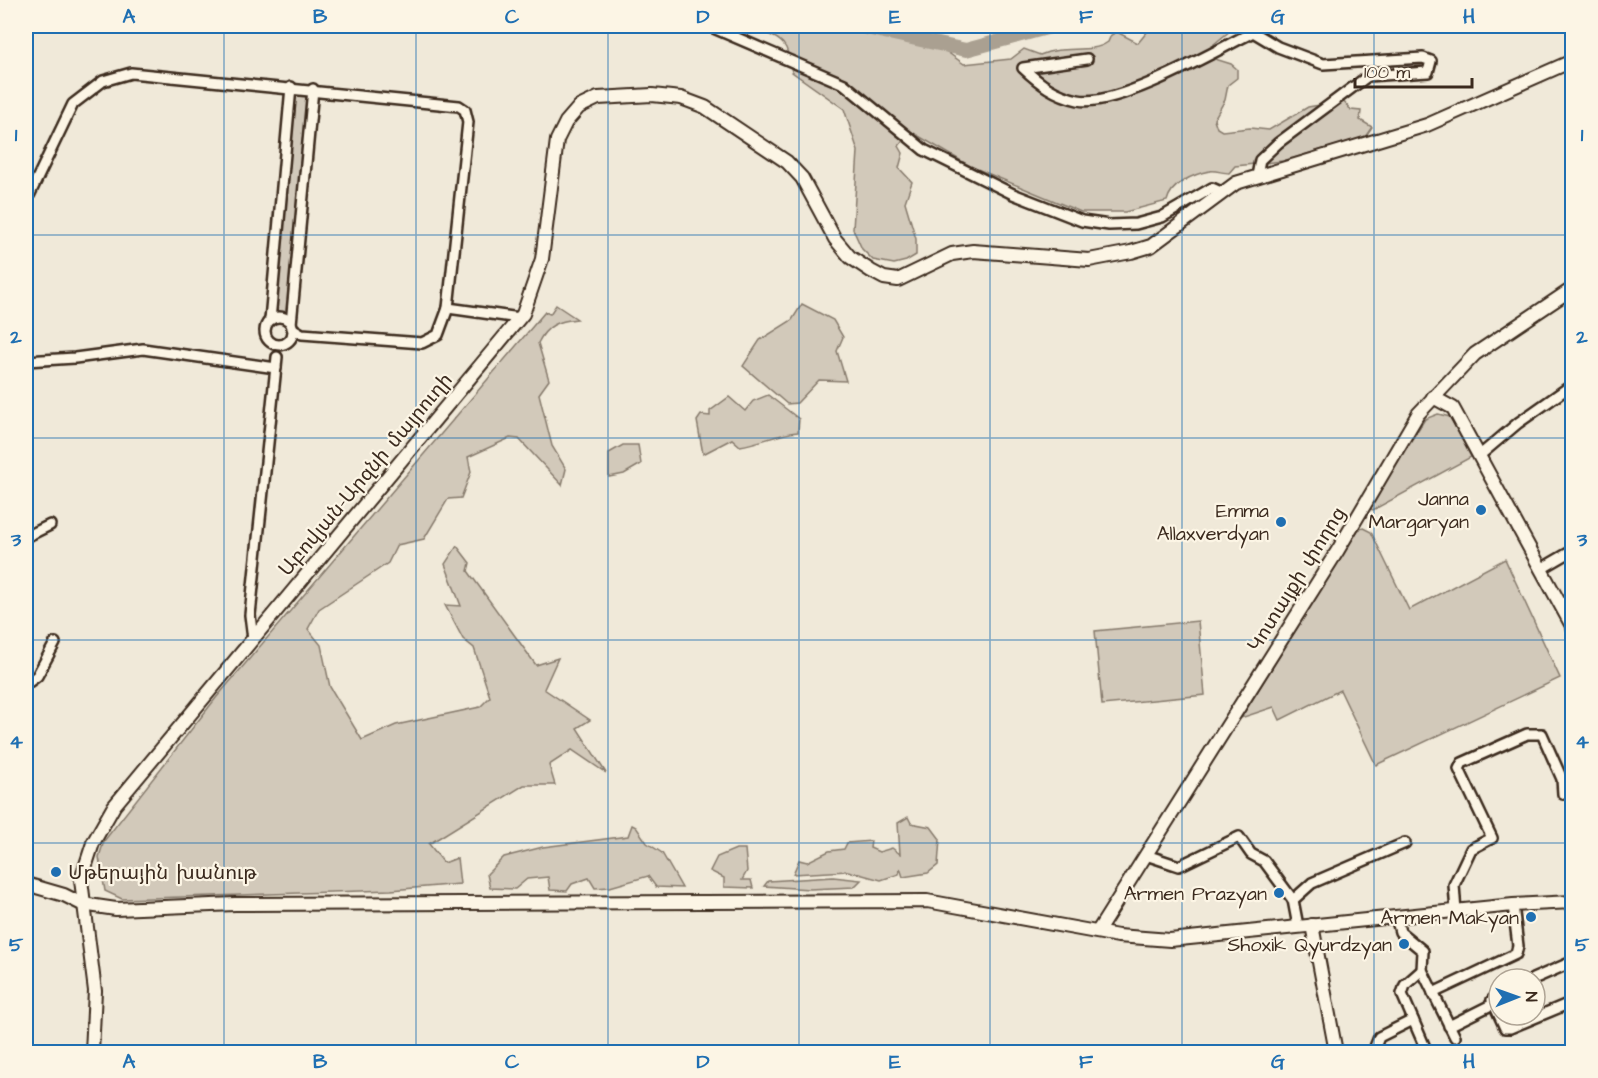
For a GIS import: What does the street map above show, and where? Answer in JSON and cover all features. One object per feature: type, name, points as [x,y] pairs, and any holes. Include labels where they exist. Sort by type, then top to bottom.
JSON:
[{"type":"street","points":[[709,26],[844,84],[924,150],[1014,194],[1082,221],[1109,225],[1136,224],[1162,217],[1212,188],[1221,192],[1236,183],[1257,176],[1427,125],[1572,61]]},
{"type":"street","points":[[1087,59],[1023,68],[1045,89],[1080,100],[1129,93],[1253,32],[1278,47],[1323,64],[1423,58],[1431,61],[1428,72],[1368,76],[1278,142],[1260,159],[1257,176]]},
{"type":"street","points":[[26,202],[73,104],[103,81],[131,73],[453,104],[465,110],[468,122],[448,308],[438,335],[429,342],[422,343],[302,334],[292,330],[282,318],[270,320]]},
{"type":"street","points":[[291,87],[270,320],[265,330],[268,341],[279,345],[285,344],[292,330],[313,89]]},
{"type":"street","name":"Աբովյան-Արզնի մայրուղի","points":[[92,1053],[95,991],[82,904],[81,879],[93,843],[114,806],[519,318],[542,259],[557,140],[566,122],[579,107],[598,98],[652,95],[681,98],[705,107],[787,162],[802,178],[835,239],[850,257],[878,275],[898,280],[952,254],[973,251],[1089,260],[1131,252],[1151,246],[1221,192]]},
{"type":"street","name":"Կոտայքի փողոց","points":[[1098,931],[1338,550],[1418,414],[1475,354],[1572,289]]},
{"type":"street","points":[[448,308],[519,318]]},
{"type":"street","points":[[26,361],[84,357],[143,349],[276,368]]},
{"type":"street","points":[[253,639],[250,615],[277,357]]},
{"type":"street","points":[[1479,456],[1518,423],[1572,385]]},
{"type":"street","points":[[1433,397],[1453,408],[1572,626]]},
{"type":"street","points":[[26,537],[50,525]]},
{"type":"street","points":[[1541,569],[1572,551]]},
{"type":"street","points":[[26,684],[38,676],[55,643]]},
{"type":"street","points":[[1456,912],[1454,885],[1471,849],[1492,838],[1460,769],[1462,763],[1527,734],[1542,734],[1562,779],[1563,794]]},
{"type":"street","points":[[1146,855],[1179,866],[1239,837],[1251,854],[1264,861],[1293,900],[1298,926]]},
{"type":"street","points":[[1293,900],[1312,883],[1405,843]]},
{"type":"street","points":[[26,884],[64,895],[82,904],[116,909],[246,904],[927,901],[1118,936],[1170,940],[1572,901]]},
{"type":"street","points":[[1433,993],[1516,954],[1518,946],[1513,905]]},
{"type":"street","points":[[1396,917],[1400,932],[1423,951],[1422,970],[1455,1038]]},
{"type":"street","points":[[1312,925],[1336,1053]]},
{"type":"street","points":[[1547,973],[1572,962]]},
{"type":"street","points":[[1422,970],[1403,989],[1427,1053]]},
{"type":"street","points":[[1547,1014],[1572,1004]]},
{"type":"street","points":[[1449,1026],[1487,1007]]},
{"type":"street","points":[[1378,1053],[1375,1047],[1378,1037],[1413,1020]]},
{"type":"shaded area","points":[[742,26],[899,26],[916,30],[964,64],[1011,59],[1024,49],[1040,55],[1059,50],[1093,48],[1108,42],[1111,35],[1117,32],[1138,43],[1152,26],[1236,26],[1214,44],[1215,59],[1231,64],[1237,69],[1237,78],[1228,85],[1225,100],[1214,119],[1217,128],[1222,131],[1250,128],[1269,130],[1308,107],[1343,101],[1351,110],[1361,111],[1360,120],[1372,127],[1365,137],[1283,161],[1235,166],[1229,173],[1212,171],[1197,175],[1178,185],[1167,201],[1125,212],[1081,212],[970,166],[910,131],[899,146],[903,153],[899,168],[912,182],[905,202],[916,239],[916,255],[894,264],[873,260],[862,249],[853,229],[858,151],[844,109],[792,72],[783,43],[767,33]]},
{"type":"shaded area","points":[[295,95],[309,96],[287,312],[274,311]]},
{"type":"shaded area","points":[[802,304],[833,320],[843,337],[837,351],[846,381],[819,380],[797,403],[787,404],[743,366],[760,340],[792,320]]},
{"type":"shaded area","points":[[556,305],[577,319],[564,321],[549,328],[538,343],[549,380],[539,394],[552,446],[566,469],[562,485],[519,439],[510,438],[468,457],[471,472],[461,498],[448,499],[424,539],[397,545],[388,563],[319,609],[308,629],[321,645],[330,687],[362,740],[396,725],[480,707],[490,697],[474,648],[463,639],[445,605],[461,606],[445,564],[457,546],[470,563],[468,571],[536,665],[558,658],[544,689],[590,720],[577,728],[606,773],[572,750],[549,765],[555,785],[524,785],[429,844],[444,863],[457,858],[460,884],[391,890],[122,899],[105,891],[99,857],[104,841],[216,698],[545,312],[550,314]]},
{"type":"shaded area","points":[[768,395],[799,419],[798,432],[740,446],[732,439],[703,454],[697,421],[701,415],[710,416],[710,411],[729,397],[745,411],[753,401]]},
{"type":"shaded area","points":[[1438,414],[1450,417],[1471,457],[1373,510],[1368,508],[1425,419]]},
{"type":"shaded area","points":[[623,445],[638,445],[641,464],[624,474],[609,477],[609,453]]},
{"type":"shaded area","points":[[1363,528],[1371,532],[1409,610],[1505,559],[1560,678],[1376,765],[1340,690],[1280,720],[1274,707],[1241,718],[1358,530]]},
{"type":"shaded area","points":[[1198,621],[1205,695],[1102,705],[1095,631]]},
{"type":"shaded area","points":[[908,817],[911,823],[931,827],[940,839],[938,865],[928,873],[903,877],[900,868],[899,874],[881,880],[848,871],[793,874],[799,860],[807,862],[829,851],[844,849],[847,843],[871,841],[870,848],[879,852],[892,848],[900,854],[898,823]]},
{"type":"shaded area","points":[[632,825],[647,843],[662,853],[682,888],[656,887],[648,876],[610,887],[595,888],[589,878],[572,884],[567,891],[550,890],[548,877],[527,879],[515,889],[490,888],[487,874],[504,857],[543,847],[628,836]]},
{"type":"shaded area","points":[[736,849],[745,849],[747,871],[742,880],[751,880],[753,888],[724,887],[724,878],[710,871],[717,857]]},
{"type":"shaded area","points":[[833,877],[861,880],[854,887],[810,889],[764,886],[768,881]]},
{"type":"waterway","points":[[857,26],[966,50],[1054,26]]},
{"type":"place","name":"Janna Margaryan","points":[[1481,510]]},
{"type":"place","name":"Emma Allaxverdyan","points":[[1281,522]]},
{"type":"place","name":"Մթերային խանութ","points":[[56,872]]},
{"type":"place","name":"Armen Prazyan","points":[[1279,893]]},
{"type":"place","name":"Armen Makyan","points":[[1531,917]]},
{"type":"place","name":"Shoxik Qyurdzyan","points":[[1404,944]]}]
